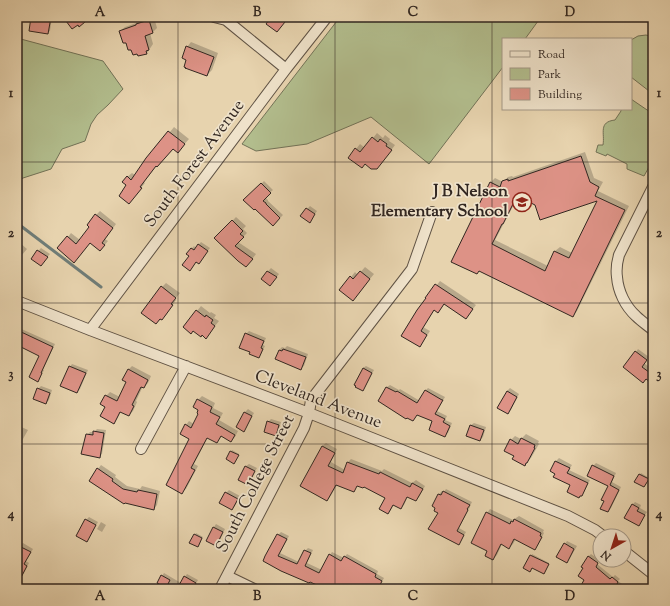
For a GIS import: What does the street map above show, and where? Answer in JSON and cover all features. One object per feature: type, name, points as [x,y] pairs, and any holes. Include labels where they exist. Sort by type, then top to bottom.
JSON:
[{"type":"street","points":[[214,17],[226,20],[286,69]]},
{"type":"street","name":"South Forest Avenue","points":[[90,330],[286,69],[327,17]]},
{"type":"street","points":[[653,187],[623,245],[619,255],[616,277],[619,290],[625,303],[635,316],[653,330]]},
{"type":"street","name":"South College Street","points":[[220,589],[304,428],[311,400],[412,269],[432,212]]},
{"type":"street","name":"Cleveland Avenue","points":[[17,301],[308,413],[568,516],[592,528]]},
{"type":"street","points":[[142,449],[186,366]]},
{"type":"street","points":[[632,557],[653,574]]},
{"type":"street","points":[[227,576],[254,589]]},
{"type":"green space","points":[[340,17],[541,17],[526,38],[502,38],[502,68],[429,164],[371,117],[307,144],[256,151],[242,144]]},
{"type":"green space","points":[[646,35],[653,37],[653,90],[649,91],[632,78],[632,39],[638,36]]},
{"type":"green space","points":[[17,38],[103,61],[123,89],[97,115],[91,124],[85,141],[62,149],[51,169],[23,178],[17,182]]},
{"type":"green space","points":[[632,100],[653,114],[650,124],[649,167],[644,176],[627,169],[627,164],[607,154],[606,156],[596,152],[598,145],[603,145],[604,126],[606,123],[615,120],[621,111],[632,110]]},
{"type":"building","points":[[31,17],[51,17],[48,34],[29,31]]},
{"type":"building","points":[[63,17],[91,17],[79,27],[78,25],[72,29]]},
{"type":"building","points":[[271,17],[289,17],[277,32],[266,24]]},
{"type":"building","points":[[149,20],[153,33],[145,36],[149,50],[146,51],[147,54],[138,56],[137,54],[133,55],[131,50],[128,50],[126,43],[123,43],[119,31]]},
{"type":"building","points":[[186,46],[214,57],[207,76],[184,67],[186,60],[182,58]]},
{"type":"building","points":[[168,131],[185,144],[178,153],[173,149],[157,167],[156,166],[140,187],[142,188],[129,204],[119,196],[126,185],[122,182],[127,176],[131,180],[146,158]]},
{"type":"building","points":[[372,137],[378,142],[380,139],[392,150],[377,169],[371,169],[365,164],[362,168],[348,158],[355,148],[360,152]]},
{"type":"building","name":"J B Nelson Elementary School","points":[[581,156],[590,182],[599,187],[595,196],[625,210],[573,317],[479,271],[477,274],[451,262],[490,182],[500,187],[502,181],[508,179],[508,181]],"holes":[[[517,196],[535,205],[540,220],[597,201],[569,258],[554,251],[545,271],[492,244]]]},
{"type":"building","points":[[261,183],[271,193],[263,201],[280,218],[273,226],[243,200]]},
{"type":"building","points":[[306,208],[315,214],[310,223],[300,216]]},
{"type":"building","points":[[95,214],[113,228],[102,243],[105,245],[100,251],[90,243],[74,263],[57,248],[67,236],[76,244],[89,227],[87,225]]},
{"type":"building","points":[[232,220],[243,231],[240,234],[244,237],[235,246],[253,259],[246,267],[214,238]]},
{"type":"building","points":[[198,244],[208,251],[199,264],[196,262],[190,271],[182,265],[189,256],[186,254],[191,248],[194,250]]},
{"type":"building","points":[[37,250],[48,257],[41,266],[31,259]]},
{"type":"building","points":[[267,271],[277,277],[270,286],[261,279]]},
{"type":"building","points":[[360,271],[370,279],[353,301],[339,290],[350,276],[353,279]]},
{"type":"building","points":[[435,284],[473,309],[466,319],[444,304],[438,313],[434,310],[421,331],[427,335],[420,347],[401,336]]},
{"type":"building","points":[[161,286],[176,298],[171,304],[173,305],[162,320],[160,319],[156,324],[141,313]]},
{"type":"building","points":[[196,310],[205,317],[206,315],[213,320],[211,323],[215,326],[206,339],[202,335],[201,337],[193,331],[191,334],[183,327]]},
{"type":"building","points":[[17,330],[53,347],[38,382],[29,377],[39,356],[17,345]]},
{"type":"building","points":[[245,333],[264,341],[261,348],[263,349],[259,358],[249,354],[250,352],[239,348]]},
{"type":"building","points":[[283,349],[306,357],[301,370],[275,359],[279,350],[282,351]]},
{"type":"building","points":[[635,351],[647,360],[642,367],[653,375],[653,384],[646,379],[643,383],[623,367]]},
{"type":"building","points":[[69,366],[86,373],[77,393],[60,386]]},
{"type":"building","points":[[363,368],[372,373],[363,391],[354,385]]},
{"type":"building","points":[[128,369],[148,380],[144,388],[141,387],[132,405],[134,406],[129,416],[120,412],[114,424],[100,416],[105,407],[100,404],[105,395],[117,401],[126,382],[122,380]]},
{"type":"building","points":[[386,387],[396,392],[397,391],[417,403],[425,390],[443,400],[435,414],[445,419],[443,422],[450,426],[445,437],[429,430],[432,421],[417,415],[413,421],[407,418],[406,419],[378,401]]},
{"type":"building","points":[[37,388],[50,393],[46,404],[33,399]]},
{"type":"building","points":[[507,391],[517,397],[508,414],[497,408]]},
{"type":"building","points":[[197,399],[212,407],[210,412],[220,417],[216,424],[235,435],[231,442],[221,436],[217,443],[207,438],[191,468],[195,470],[182,494],[166,485],[189,439],[180,434],[185,424],[191,428],[198,414],[198,410],[193,407]]},
{"type":"building","points":[[244,412],[252,416],[244,432],[236,427]]},
{"type":"building","points":[[267,421],[279,425],[276,436],[264,432]]},
{"type":"building","points":[[470,425],[484,430],[480,441],[466,436]]},
{"type":"building","points":[[93,431],[104,433],[100,458],[81,454],[86,434],[93,435]]},
{"type":"building","points":[[521,438],[535,445],[535,448],[525,466],[512,459],[514,456],[504,451],[510,439],[518,444]]},
{"type":"building","points":[[322,446],[335,453],[328,466],[343,473],[347,462],[379,474],[380,472],[410,487],[412,483],[423,489],[416,501],[407,497],[401,509],[393,505],[388,514],[379,509],[385,498],[364,487],[357,486],[354,492],[336,485],[327,501],[300,486]]},
{"type":"building","points":[[230,451],[239,455],[234,464],[226,459]]},
{"type":"building","points":[[555,461],[570,468],[567,473],[588,483],[582,496],[579,498],[567,492],[570,485],[553,477],[555,474],[550,471]]},
{"type":"building","points":[[592,465],[614,476],[610,485],[619,490],[608,512],[600,509],[604,501],[601,500],[608,486],[587,476]]},
{"type":"building","points":[[245,466],[255,471],[248,485],[238,480]]},
{"type":"building","points":[[97,468],[113,479],[112,481],[123,489],[157,494],[154,510],[124,504],[89,481]]},
{"type":"building","points":[[639,474],[649,479],[644,487],[634,482]]},
{"type":"building","points":[[443,491],[470,505],[457,531],[464,535],[459,545],[428,529],[438,513],[434,511],[435,508],[432,506],[438,494],[441,495]]},
{"type":"building","points":[[225,492],[238,499],[232,510],[219,503]]},
{"type":"building","points":[[632,504],[639,508],[637,511],[645,515],[639,526],[624,518]]},
{"type":"building","points":[[486,512],[510,524],[514,519],[541,533],[540,536],[542,537],[535,550],[514,539],[509,549],[501,544],[493,560],[485,556],[487,551],[471,543]]},
{"type":"building","points":[[85,519],[96,525],[87,542],[76,536]]},
{"type":"building","points":[[213,527],[223,532],[216,546],[206,541]]},
{"type":"building","points":[[194,534],[202,538],[198,547],[189,543]]},
{"type":"building","points":[[277,534],[287,539],[278,556],[297,564],[304,550],[311,553],[305,566],[319,573],[329,554],[341,561],[344,556],[376,574],[375,577],[382,581],[378,589],[357,589],[350,586],[349,589],[326,589],[281,571],[263,561]]},
{"type":"building","points":[[564,543],[574,549],[567,563],[556,557]]},
{"type":"building","points":[[17,545],[31,552],[24,564],[27,566],[17,585]]},
{"type":"building","points":[[530,555],[549,564],[544,574],[532,568],[530,572],[523,568]]},
{"type":"building","points":[[588,556],[592,559],[592,568],[597,568],[610,579],[612,577],[618,582],[617,584],[624,589],[579,589],[584,580],[578,576],[583,568],[581,567]]},
{"type":"building","points":[[161,575],[170,580],[166,588],[157,583]]},
{"type":"building","points":[[184,576],[196,583],[193,589],[177,589]]},
{"type":"waterway","points":[[17,223],[101,287]]},
{"type":"place","name":"J B Nelson Elementary School","points":[[522,202]]}]
